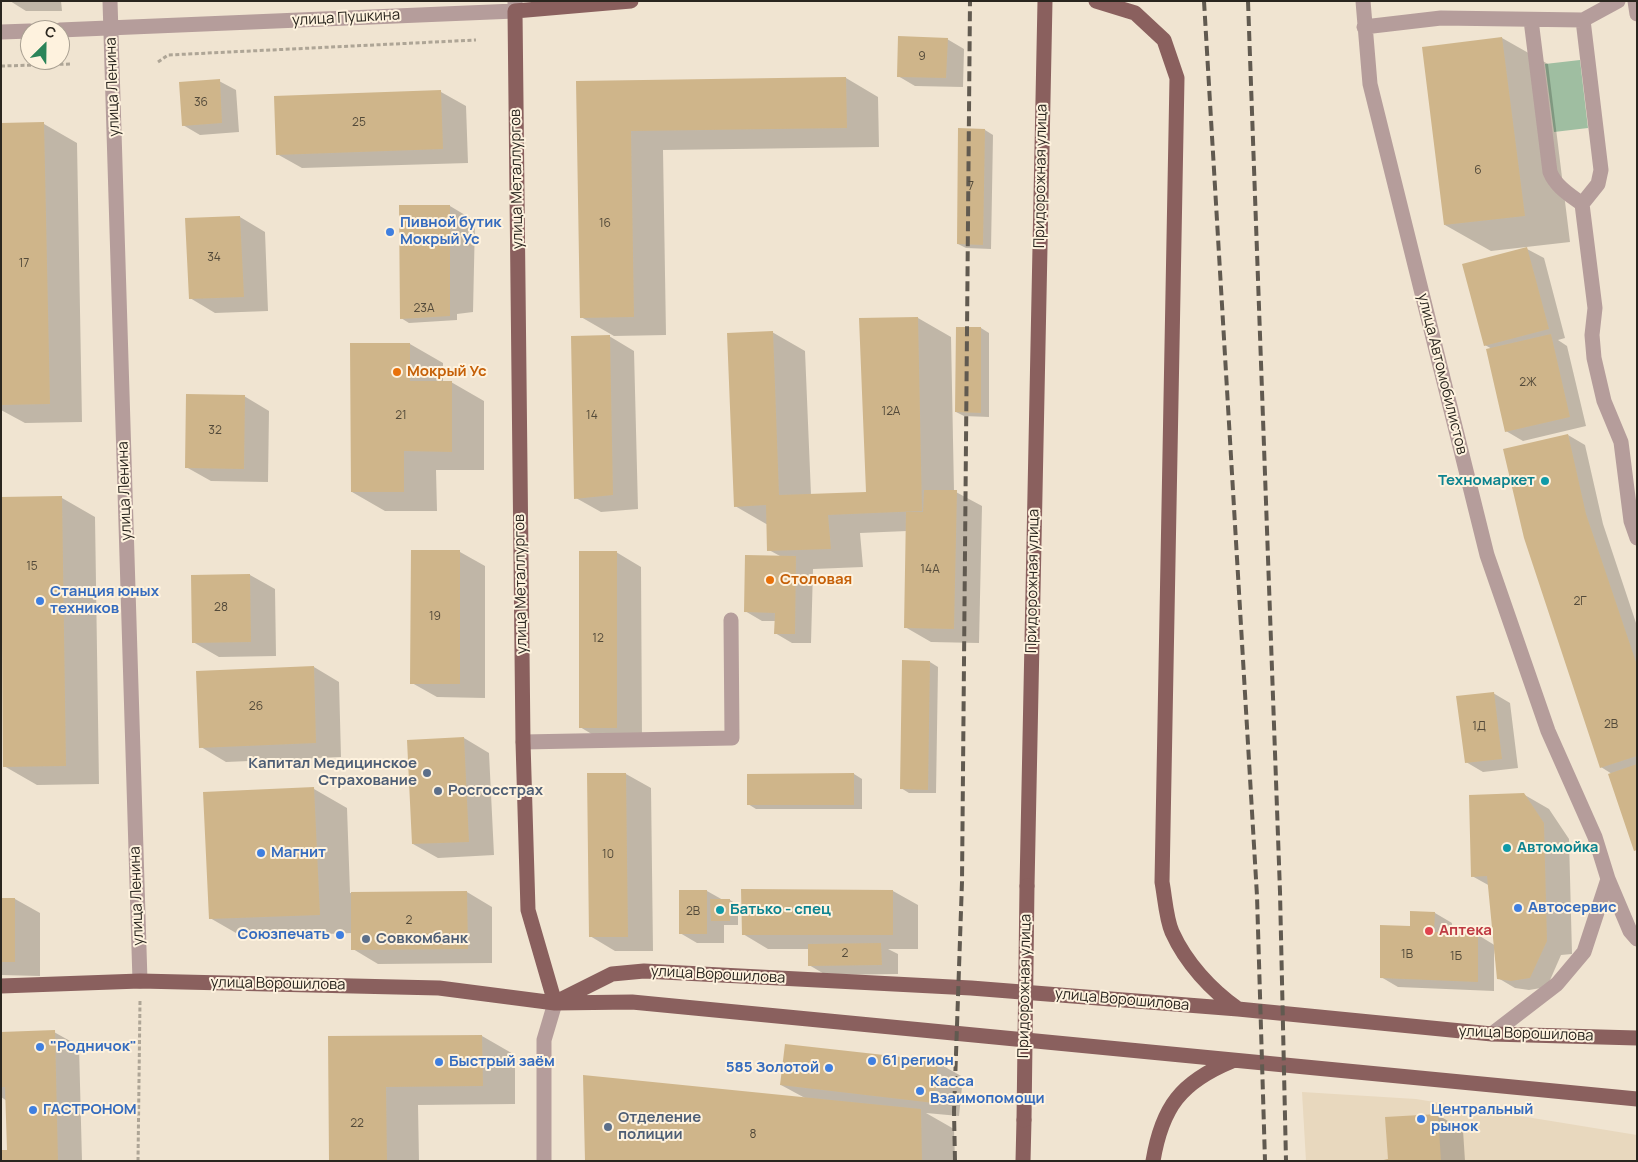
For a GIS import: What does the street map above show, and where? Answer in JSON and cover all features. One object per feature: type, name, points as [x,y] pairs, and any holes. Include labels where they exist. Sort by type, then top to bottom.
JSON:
[{"type":"main road","name":"улица Пушкина","points":[[515,6],[631,1]]},
{"type":"main road","name":"Придорожная улица","points":[[1023,1161],[1045,1]]},
{"type":"main road","points":[[1096,1],[1135,13],[1157,33],[1164,40],[1177,78],[1162,882],[1172,932],[1198,973],[1216,993],[1238,1010]]},
{"type":"main road","name":"улица Металлургов","points":[[515,6],[523,742],[528,910],[555,1003]]},
{"type":"main road","name":"улица Ворошилова","points":[[555,1003],[612,974],[644,971],[971,988],[1238,1010],[1492,1034],[1637,1038]]},
{"type":"main road","name":"улица Ворошилова","points":[[1,986],[140,982],[439,988],[555,1003],[632,1002],[1637,1099]]},
{"type":"main road","points":[[1153,1161],[1163,1120],[1177,1096],[1207,1071],[1234,1060]]},
{"type":"street","name":"улица Ленина","points":[[110,1],[140,982]]},
{"type":"street","name":"улица Автомобилистов","points":[[1362,1],[1370,84],[1487,555],[1548,731],[1595,837],[1608,879],[1630,931],[1637,939]]},
{"type":"street","points":[[1364,27],[1441,18],[1498,17],[1531,20],[1583,20],[1618,1]]},
{"type":"street","points":[[1635,1],[1637,14]]},
{"type":"street","name":"улица Пушкина","points":[[70,30],[515,6]]},
{"type":"street","points":[[1531,20],[1550,172],[1553,180],[1582,204]]},
{"type":"street","points":[[1583,20],[1602,170],[1598,184],[1582,204],[1594,308],[1592,335],[1594,358],[1604,401],[1621,442],[1631,521],[1637,538]]},
{"type":"street","points":[[1,32],[20,31]]},
{"type":"street","points":[[523,742],[732,738],[731,620]]},
{"type":"street","points":[[1492,1034],[1557,984],[1584,952],[1608,879]]},
{"type":"street","points":[[544,1161],[544,1040],[555,1003]]},
{"type":"path","points":[[158,62],[168,55],[476,40]]},
{"type":"path","points":[[1,66],[72,64]]},
{"type":"path","points":[[138,1161],[140,982]]},
{"type":"shaded area","name":"Центральный рынок","points":[[1302,1092],[1416,1099],[1637,1135],[1637,1161],[1306,1161]]},
{"type":"green space","points":[[1580,60],[1588,128],[1554,132],[1545,64]]},
{"type":"building","points":[[898,36],[948,38],[946,78],[897,77]]},
{"type":"building","points":[[1502,37],[1525,216],[1444,225],[1422,47]]},
{"type":"building","points":[[846,77],[847,128],[631,131],[634,317],[580,318],[576,81]]},
{"type":"building","points":[[220,79],[222,123],[182,126],[179,82]]},
{"type":"building","points":[[441,90],[443,149],[276,155],[274,96]]},
{"type":"building","points":[[44,122],[50,404],[1,405],[1,123]]},
{"type":"building","points":[[958,128],[985,129],[983,245],[957,244]]},
{"type":"building","points":[[399,205],[450,205],[450,316],[400,319]]},
{"type":"building","points":[[240,216],[244,297],[189,299],[185,218]]},
{"type":"building","points":[[1527,247],[1549,329],[1484,346],[1462,264]]},
{"type":"building","points":[[918,317],[922,511],[828,515],[831,549],[767,551],[766,505],[734,507],[727,333],[773,331],[779,495],[866,492],[859,318]]},
{"type":"building","points":[[956,327],[981,327],[981,413],[955,412]]},
{"type":"building","points":[[1551,334],[1570,417],[1505,432],[1486,349]]},
{"type":"building","points":[[610,335],[613,495],[574,499],[571,336]]},
{"type":"building","points":[[350,343],[410,343],[410,381],[452,381],[452,452],[404,451],[404,492],[351,492]]},
{"type":"building","points":[[186,394],[245,395],[244,469],[185,468]]},
{"type":"building","points":[[1568,434],[1586,514],[1637,665],[1637,756],[1600,768],[1524,538],[1503,449]]},
{"type":"building","points":[[924,490],[957,490],[954,629],[904,628],[906,512],[923,512]]},
{"type":"building","points":[[62,496],[66,766],[3,767],[1,497]]},
{"type":"building","points":[[411,550],[460,550],[460,684],[410,684]]},
{"type":"building","points":[[579,551],[617,551],[617,728],[579,728]]},
{"type":"building","name":"Столовая","points":[[745,555],[796,556],[795,634],[774,634],[775,613],[744,612]]},
{"type":"building","points":[[250,574],[251,642],[192,643],[191,575]]},
{"type":"building","points":[[902,660],[930,661],[928,790],[900,789]]},
{"type":"building","points":[[314,666],[316,743],[199,748],[196,671]]},
{"type":"building","points":[[1494,692],[1502,759],[1465,763],[1456,696]]},
{"type":"building","name":"Росгосстрах","points":[[464,737],[469,842],[412,844],[407,740]]},
{"type":"building","points":[[1637,764],[1637,850],[1634,851],[1608,774]]},
{"type":"building","points":[[587,773],[626,773],[628,937],[589,937]]},
{"type":"building","points":[[854,773],[854,805],[747,805],[747,774]]},
{"type":"building","name":"Магнит","points":[[314,787],[320,915],[209,919],[203,792]]},
{"type":"building","points":[[1524,793],[1544,823],[1547,941],[1530,978],[1511,981],[1497,979],[1487,876],[1471,877],[1469,795]]},
{"type":"building","points":[[741,889],[893,890],[893,935],[742,935]]},
{"type":"building","points":[[679,890],[707,890],[707,934],[679,934]]},
{"type":"building","points":[[467,891],[468,949],[351,950],[351,892]]},
{"type":"building","points":[[1,898],[15,898],[15,962],[1,962]]},
{"type":"building","name":"Батько - спец","points":[[710,899],[730,899],[730,921],[711,921]]},
{"type":"building","points":[[1410,911],[1435,912],[1434,932],[1478,934],[1478,982],[1380,978],[1380,925],[1410,926]]},
{"type":"building","points":[[881,943],[882,965],[808,966],[808,944]]},
{"type":"building","points":[[55,1030],[58,1161],[1,1161],[1,1150],[7,1150],[5,1087],[1,1087],[1,1032]]},
{"type":"building","points":[[482,1035],[483,1086],[386,1087],[387,1161],[329,1161],[328,1036]]},
{"type":"building","points":[[785,1044],[938,1061],[934,1103],[780,1085]]},
{"type":"building","points":[[583,1075],[921,1109],[922,1161],[585,1161]]},
{"type":"building","points":[[1438,1114],[1441,1161],[1379,1161],[1388,1159],[1385,1117]]},
{"type":"railway","points":[[955,1161],[954,1112],[962,882],[970,1]]},
{"type":"railway","points":[[1204,1],[1257,896],[1265,1161]]},
{"type":"railway","points":[[1248,1],[1280,892],[1286,1161]]},
{"type":"place","name":"Пивной бутик Мокрый Ус","points":[[390,232]]},
{"type":"place","name":"Мокрый Ус","points":[[397,372]]},
{"type":"place","name":"Техномаркет","points":[[1545,481]]},
{"type":"place","name":"Столовая","points":[[770,580]]},
{"type":"place","name":"Станция юных техников","points":[[40,601]]},
{"type":"place","name":"Капитал Медицинское Страхование","points":[[427,773]]},
{"type":"place","name":"Росгосстрах","points":[[438,791]]},
{"type":"place","name":"Автомойка","points":[[1507,848]]},
{"type":"place","name":"Магнит","points":[[261,853]]},
{"type":"place","name":"Автосервис","points":[[1518,908]]},
{"type":"place","name":"Батько - спец","points":[[720,910]]},
{"type":"place","name":"Аптека","points":[[1429,931]]},
{"type":"place","name":"Союзпечать","points":[[340,935]]},
{"type":"place","name":"Совкомбанк","points":[[366,939]]},
{"type":"place","name":"\"Родничок\"","points":[[40,1047]]},
{"type":"place","name":"61 регион","points":[[872,1061]]},
{"type":"place","name":"Быстрый заём","points":[[439,1062]]},
{"type":"place","name":"585 Золотой","points":[[829,1068]]},
{"type":"place","name":"Касса Взаимопомощи","points":[[920,1091]]},
{"type":"place","name":"ГАСТРОНОМ","points":[[33,1110]]},
{"type":"place","name":"Центральный рынок","points":[[1421,1119]]},
{"type":"place","name":"Отделение полиции","points":[[608,1127]]}]
